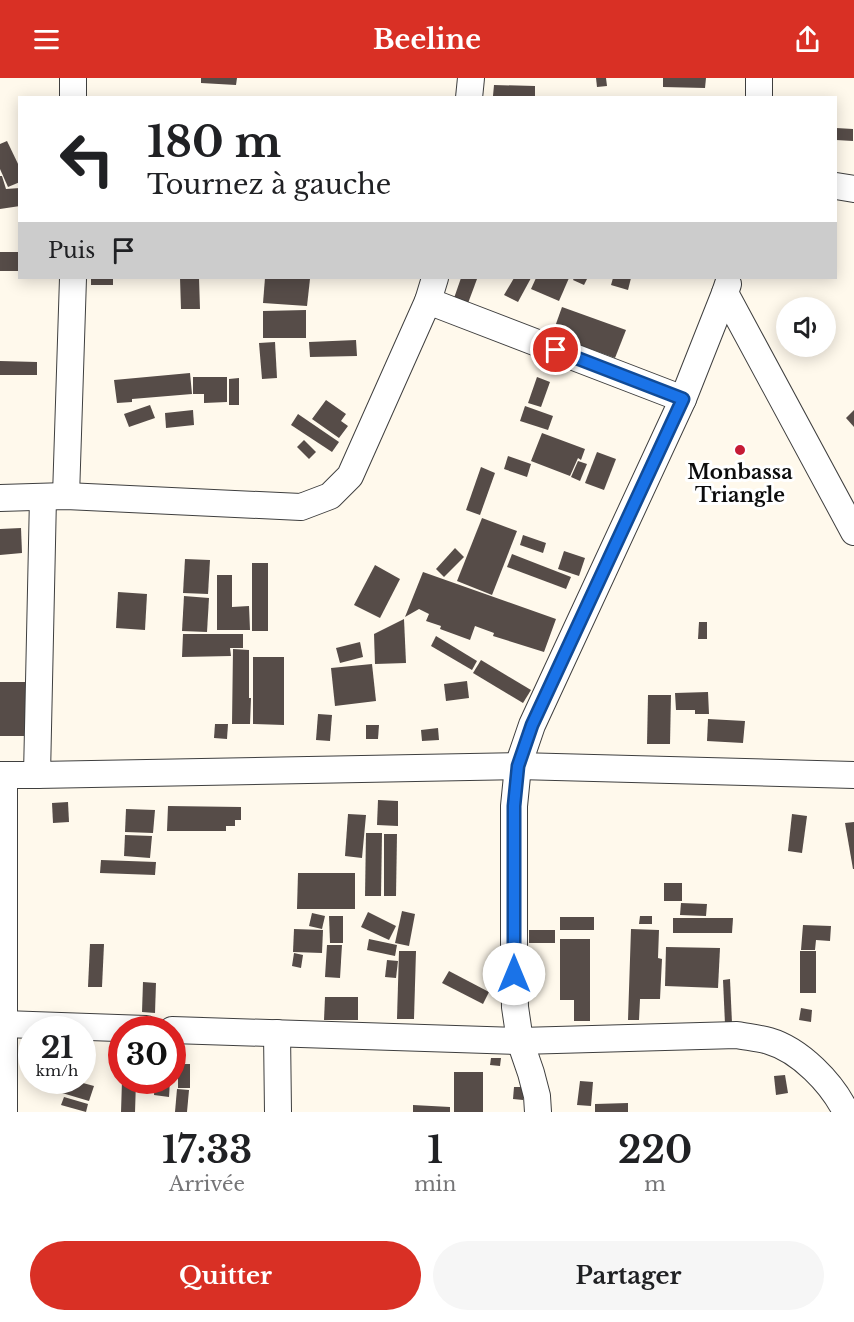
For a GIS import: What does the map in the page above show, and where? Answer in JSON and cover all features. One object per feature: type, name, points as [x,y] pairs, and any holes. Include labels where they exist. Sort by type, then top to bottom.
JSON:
[{"type":"street","points":[[73,78],[73,96]]},
{"type":"street","points":[[469,96],[471,78]]},
{"type":"street","points":[[759,78],[759,96]]},
{"type":"street","points":[[837,186],[854,189]]},
{"type":"street","points":[[37,775],[54,497],[73,279]]},
{"type":"street","points":[[538,1112],[537,1096],[520,1041],[515,1007],[514,806],[518,766],[532,725],[683,399],[728,285]]},
{"type":"street","points":[[728,285],[854,532]]},
{"type":"street","points":[[0,498],[54,497],[301,507],[330,496],[350,476],[432,289],[683,399]]},
{"type":"street","points":[[4,1112],[2,775],[518,766],[854,775]]},
{"type":"street","points":[[4,1024],[108,1028]]},
{"type":"street","points":[[186,1031],[520,1041],[737,1035],[769,1041],[796,1054],[822,1078],[846,1112]]},
{"type":"street","points":[[277,1034],[278,1112]]},
{"type":"building","points":[[201,78],[237,78],[236,85],[201,83]]},
{"type":"building","points":[[596,78],[606,78],[607,86],[597,87]]},
{"type":"building","points":[[663,78],[706,78],[705,88],[663,87]]},
{"type":"building","points":[[494,85],[535,86],[535,96],[493,96]]},
{"type":"building","points":[[837,128],[853,129],[853,141],[837,140]]},
{"type":"building","points":[[7,141],[18,164],[18,183],[8,187],[0,169],[0,144]]},
{"type":"building","points":[[0,176],[2,176],[6,189],[18,188],[18,206],[0,209]]},
{"type":"building","points":[[0,252],[18,252],[18,271],[0,271]]},
{"type":"building","points":[[91,279],[113,279],[113,285],[91,285]]},
{"type":"building","points":[[180,279],[199,279],[200,309],[181,309]]},
{"type":"building","points":[[265,279],[310,279],[307,306],[263,303]]},
{"type":"building","points":[[461,279],[477,279],[467,306],[453,301]]},
{"type":"building","points":[[513,279],[530,279],[518,302],[504,295]]},
{"type":"building","points":[[536,279],[569,279],[559,301],[531,289]]},
{"type":"building","points":[[574,279],[587,279],[584,285]]},
{"type":"building","points":[[613,279],[631,279],[628,290],[611,285]]},
{"type":"building","points":[[562,307],[626,330],[615,358],[552,335]]},
{"type":"building","points":[[306,310],[306,338],[263,338],[263,311]]},
{"type":"building","points":[[356,340],[357,356],[310,357],[309,342]]},
{"type":"building","points":[[275,342],[277,378],[262,379],[259,343]]},
{"type":"building","points":[[0,361],[37,362],[37,375],[0,375]]},
{"type":"building","points":[[190,373],[192,394],[132,399],[132,402],[117,403],[114,380]]},
{"type":"building","points":[[193,377],[227,377],[227,402],[204,403],[204,394],[193,394]]},
{"type":"building","points":[[537,377],[550,382],[541,407],[528,403]]},
{"type":"building","points":[[239,378],[239,405],[229,405],[229,379]]},
{"type":"building","points":[[326,400],[346,414],[341,421],[348,426],[339,438],[312,419]]},
{"type":"building","points":[[150,405],[155,418],[129,427],[124,414]]},
{"type":"building","points":[[525,406],[553,416],[548,430],[520,421]]},
{"type":"building","points":[[193,410],[194,425],[166,428],[165,413]]},
{"type":"building","points":[[854,410],[854,427],[846,418]]},
{"type":"building","points":[[298,414],[339,442],[332,452],[291,425]]},
{"type":"building","points":[[542,433],[585,449],[581,460],[578,458],[570,476],[531,461]]},
{"type":"building","points":[[304,440],[316,452],[309,459],[297,447]]},
{"type":"building","points":[[597,452],[616,459],[604,490],[585,483]]},
{"type":"building","points":[[508,456],[531,464],[527,477],[504,469]]},
{"type":"building","points":[[578,461],[587,464],[580,481],[571,477]]},
{"type":"building","points":[[481,467],[495,473],[480,515],[466,510]]},
{"type":"building","points":[[482,518],[517,531],[492,595],[457,581]]},
{"type":"building","points":[[21,528],[22,553],[0,555],[0,529]]},
{"type":"building","points":[[523,535],[546,543],[543,553],[520,545]]},
{"type":"building","points":[[455,548],[464,557],[444,577],[436,569]]},
{"type":"building","points":[[564,551],[585,558],[579,576],[558,569]]},
{"type":"building","points":[[512,554],[571,577],[566,589],[507,567]]},
{"type":"building","points":[[185,559],[210,560],[208,594],[183,593]]},
{"type":"building","points":[[252,563],[268,563],[268,631],[252,631]]},
{"type":"building","points":[[375,565],[400,579],[380,618],[354,605]]},
{"type":"building","points":[[423,572],[556,619],[544,652],[493,636],[494,633],[475,626],[470,640],[426,621],[429,614],[419,609],[405,617]]},
{"type":"building","points":[[217,575],[232,575],[232,607],[249,606],[250,630],[217,630]]},
{"type":"building","points":[[118,592],[147,594],[145,630],[116,628]]},
{"type":"building","points":[[184,596],[209,598],[207,632],[182,631]]},
{"type":"building","points":[[404,619],[406,663],[375,664],[374,634]]},
{"type":"building","points":[[699,622],[707,622],[707,639],[698,639]]},
{"type":"building","points":[[183,634],[243,634],[243,648],[230,648],[231,656],[182,657]]},
{"type":"building","points":[[436,636],[477,661],[472,670],[431,646]]},
{"type":"building","points":[[360,642],[363,657],[340,663],[336,648]]},
{"type":"building","points":[[233,649],[249,650],[250,724],[232,724]]},
{"type":"building","points":[[253,657],[284,657],[284,725],[253,724]]},
{"type":"building","points":[[481,660],[531,690],[523,703],[473,673]]},
{"type":"building","points":[[372,664],[376,701],[335,706],[331,668]]},
{"type":"building","points":[[467,681],[469,698],[446,701],[444,684]]},
{"type":"building","points":[[0,682],[27,682],[25,736],[0,736]]},
{"type":"building","points":[[708,692],[709,714],[695,714],[695,710],[676,710],[675,693]]},
{"type":"building","points":[[648,695],[671,695],[670,744],[647,744]]},
{"type":"building","points":[[318,714],[332,715],[330,741],[316,740]]},
{"type":"building","points":[[708,719],[745,721],[743,743],[707,741]]},
{"type":"building","points":[[215,724],[228,724],[227,739],[214,738]]},
{"type":"building","points":[[366,725],[379,725],[378,739],[366,739]]},
{"type":"building","points":[[438,728],[439,740],[422,741],[421,730]]},
{"type":"building","points":[[378,800],[398,801],[398,826],[377,825]]},
{"type":"building","points":[[68,802],[69,822],[53,823],[52,803]]},
{"type":"building","points":[[168,806],[241,807],[241,820],[235,820],[235,826],[226,826],[226,831],[167,831]]},
{"type":"building","points":[[126,809],[155,810],[153,833],[125,832]]},
{"type":"building","points":[[348,814],[366,815],[362,858],[345,856]]},
{"type":"building","points":[[792,814],[807,816],[802,853],[788,851]]},
{"type":"building","points":[[854,822],[854,869],[853,869],[845,823]]},
{"type":"building","points":[[366,833],[382,833],[381,896],[365,896]]},
{"type":"building","points":[[384,834],[397,834],[396,896],[384,896]]},
{"type":"building","points":[[125,835],[152,836],[150,858],[124,856]]},
{"type":"building","points":[[101,860],[156,862],[155,875],[100,873]]},
{"type":"building","points":[[298,873],[355,873],[355,909],[297,909]]},
{"type":"building","points":[[664,883],[682,883],[682,901],[664,901]]},
{"type":"building","points":[[681,903],[707,904],[706,916],[680,915]]},
{"type":"building","points":[[402,911],[415,914],[409,946],[395,943]]},
{"type":"building","points":[[368,912],[396,926],[389,940],[361,927]]},
{"type":"building","points":[[312,913],[325,916],[322,929],[309,926]]},
{"type":"building","points":[[329,916],[343,916],[343,943],[330,943]]},
{"type":"building","points":[[640,916],[652,916],[652,924],[639,924]]},
{"type":"building","points":[[560,917],[594,917],[594,930],[560,930]]},
{"type":"building","points":[[673,918],[733,918],[732,933],[673,933]]},
{"type":"building","points":[[803,925],[831,926],[830,941],[816,940],[815,950],[801,950]]},
{"type":"building","points":[[294,929],[323,930],[322,953],[293,952]]},
{"type":"building","points":[[631,929],[659,930],[658,958],[662,959],[660,999],[640,999],[639,1020],[628,1020]]},
{"type":"building","points":[[529,930],[555,930],[555,943],[529,943]]},
{"type":"building","points":[[369,939],[397,945],[395,956],[367,950]]},
{"type":"building","points":[[560,939],[590,939],[590,1021],[574,1021],[574,1000],[560,1000]]},
{"type":"building","points":[[90,944],[104,944],[102,987],[88,987]]},
{"type":"building","points":[[327,945],[342,945],[340,978],[325,977]]},
{"type":"building","points":[[666,947],[720,948],[718,988],[665,986]]},
{"type":"building","points":[[399,951],[416,951],[414,1019],[397,1019]]},
{"type":"building","points":[[800,951],[816,951],[816,993],[800,993]]},
{"type":"building","points":[[294,953],[303,955],[301,968],[292,966]]},
{"type":"building","points":[[387,960],[398,961],[396,978],[385,977]]},
{"type":"building","points":[[449,971],[489,992],[483,1004],[442,983]]},
{"type":"building","points":[[730,979],[732,1023],[725,1024],[723,980]]},
{"type":"building","points":[[143,982],[156,983],[155,1013],[142,1012]]},
{"type":"building","points":[[325,997],[358,997],[358,1020],[324,1020]]},
{"type":"building","points":[[801,1008],[812,1010],[811,1022],[799,1020]]},
{"type":"building","points":[[491,1058],[501,1058],[500,1066],[490,1065]]},
{"type":"building","points":[[186,1064],[190,1064],[190,1088],[186,1088]]},
{"type":"building","points":[[454,1072],[483,1072],[483,1112],[454,1112]]},
{"type":"building","points":[[785,1075],[788,1093],[776,1095],[774,1076]]},
{"type":"building","points":[[580,1081],[593,1082],[591,1106],[577,1105]]},
{"type":"building","points":[[514,1087],[524,1087],[523,1100],[513,1099]]},
{"type":"building","points":[[186,1090],[189,1090],[187,1112],[175,1112],[177,1094],[186,1094]]},
{"type":"building","points":[[65,1094],[91,1094],[89,1101]]},
{"type":"building","points":[[122,1094],[136,1094],[135,1112],[121,1112]]},
{"type":"building","points":[[154,1094],[169,1094],[169,1097]]},
{"type":"building","points":[[64,1097],[88,1104],[86,1112],[61,1105]]},
{"type":"building","points":[[628,1103],[628,1112],[595,1112],[595,1104]]},
{"type":"building","points":[[413,1105],[450,1107],[450,1112],[413,1112]]},
{"type":"place","name":"Monbassa Triangle","points":[[740,450]]},
{"type":"route","points":[[514,974],[514,806],[518,766],[532,725],[683,399],[556,350]]}]
